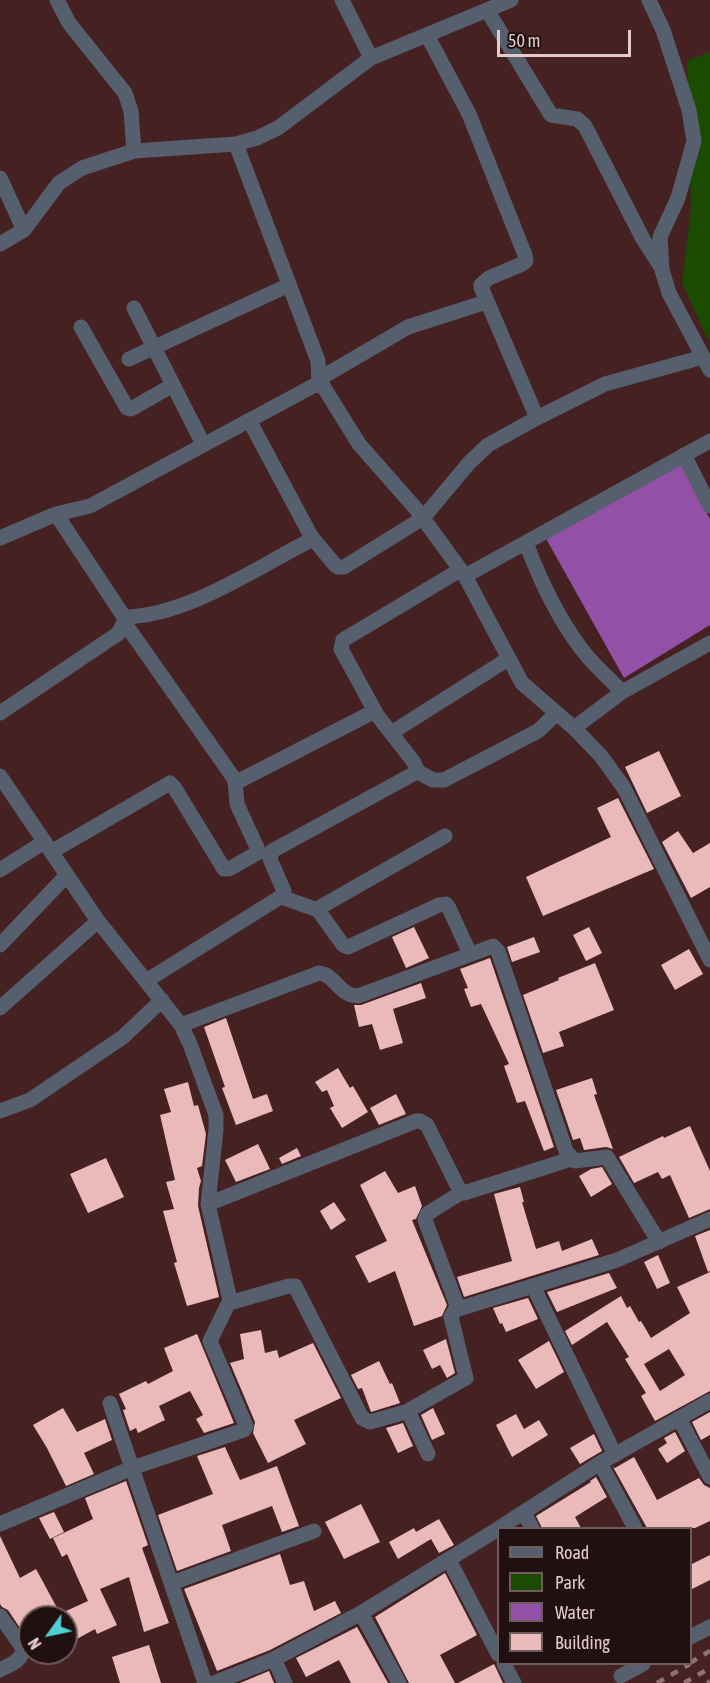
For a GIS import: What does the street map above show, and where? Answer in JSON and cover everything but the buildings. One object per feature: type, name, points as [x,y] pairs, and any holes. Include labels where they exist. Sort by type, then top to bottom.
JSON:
[{"type":"street","points":[[57,0],[69,23],[125,93],[131,111],[134,151]]},
{"type":"street","points":[[342,0],[371,58]]},
{"type":"street","points":[[0,244],[24,230],[59,183],[82,168],[134,151],[236,144],[257,138],[278,128],[371,58],[511,0]]},
{"type":"street","points":[[249,420],[311,536],[340,568],[423,518],[483,449],[537,418],[605,384],[706,363],[669,293],[662,270],[660,237],[678,198],[694,141],[689,110],[663,30],[649,0]]},
{"type":"street","points":[[487,10],[551,116],[577,119],[585,126],[643,239],[662,270]]},
{"type":"street","points":[[427,35],[469,114],[525,255],[526,261],[522,264],[489,278],[481,285],[486,302],[537,418]]},
{"type":"street","points":[[236,144],[318,361],[319,382],[324,386],[359,444],[423,518],[463,573],[522,683],[574,728],[601,756],[624,788],[710,960]]},
{"type":"street","points":[[0,178],[24,230]]},
{"type":"street","points":[[129,359],[289,285]]},
{"type":"street","points":[[0,538],[56,514],[90,506],[319,382],[408,327],[486,302]]},
{"type":"street","points":[[134,308],[203,444]]},
{"type":"street","points":[[81,327],[127,408],[131,409],[173,385]]},
{"type":"street","points":[[557,713],[538,731],[444,780],[435,781],[416,771],[413,761],[375,711],[341,649],[343,640],[463,573],[526,543],[710,441]]},
{"type":"street","points":[[684,455],[710,506]]},
{"type":"street","points":[[0,870],[170,783],[224,869],[229,869],[259,852],[237,804],[235,783],[121,615],[56,514]]},
{"type":"street","points":[[125,620],[171,609],[197,599],[307,542],[311,536]]},
{"type":"street","points":[[526,543],[542,584],[559,616],[582,649],[622,692]]},
{"type":"street","points":[[0,713],[119,633],[125,620]]},
{"type":"street","points":[[574,728],[622,692],[710,643]]},
{"type":"street","points":[[391,733],[508,659]]},
{"type":"street","points":[[235,783],[375,711]]},
{"type":"street","points":[[146,981],[281,897],[284,891],[270,859],[272,851],[416,771]]},
{"type":"street","points":[[0,776],[98,921],[181,1025],[190,1044],[216,1115],[208,1204],[230,1300],[210,1341],[246,1422],[246,1428],[132,1468],[0,1524]]},
{"type":"street","points":[[317,909],[445,836]]},
{"type":"street","points":[[0,945],[67,875]]},
{"type":"street","points":[[281,897],[317,909],[343,945],[348,947],[439,904],[446,904],[470,954]]},
{"type":"street","points":[[0,1008],[98,921]]},
{"type":"street","points":[[181,1025],[319,973],[326,974],[348,996],[358,996],[494,945],[566,1151],[571,1159]]},
{"type":"street","points":[[0,1112],[30,1100],[123,1037],[162,1000]]},
{"type":"street","points":[[208,1204],[420,1120],[427,1125],[462,1192]]},
{"type":"street","points":[[458,1308],[425,1220],[427,1214],[462,1192],[571,1159],[578,1161],[607,1157],[659,1242]]},
{"type":"street","points":[[229,1304],[295,1286],[362,1418],[370,1422],[409,1411],[466,1378],[451,1317],[458,1308],[617,1260],[710,1219]]},
{"type":"street","points":[[533,1286],[615,1455]]},
{"type":"street","points":[[502,1527],[600,1463],[710,1401]]},
{"type":"street","points":[[110,1403],[205,1683]]},
{"type":"street","points":[[409,1411],[409,1416],[428,1454]]},
{"type":"street","points":[[679,1418],[710,1477]]},
{"type":"street","points":[[600,1463],[634,1527]]},
{"type":"street","points":[[524,1513],[531,1527]]},
{"type":"street","points":[[214,1683],[274,1659],[361,1613],[497,1530]]},
{"type":"street","points":[[172,1582],[314,1531]]},
{"type":"street","points":[[449,1560],[497,1652]]},
{"type":"street","points":[[361,1613],[399,1683]]},
{"type":"street","points":[[0,1616],[23,1653],[19,1659],[0,1670]]},
{"type":"street","points":[[692,1636],[710,1627]]},
{"type":"street","points":[[274,1659],[285,1683]]},
{"type":"street","points":[[505,1665],[514,1683]]},
{"type":"street","points":[[621,1676],[641,1665]]},
{"type":"green space","points":[[710,52],[710,339],[708,340],[682,283],[691,208],[687,61]]},
{"type":"water","points":[[679,460],[710,519],[710,625],[624,678],[544,535]]},
{"type":"railway","points":[[692,1662],[710,1651]]},
{"type":"railway","points":[[657,1683],[688,1665]]},
{"type":"railway","points":[[684,1683],[710,1668]]}]
